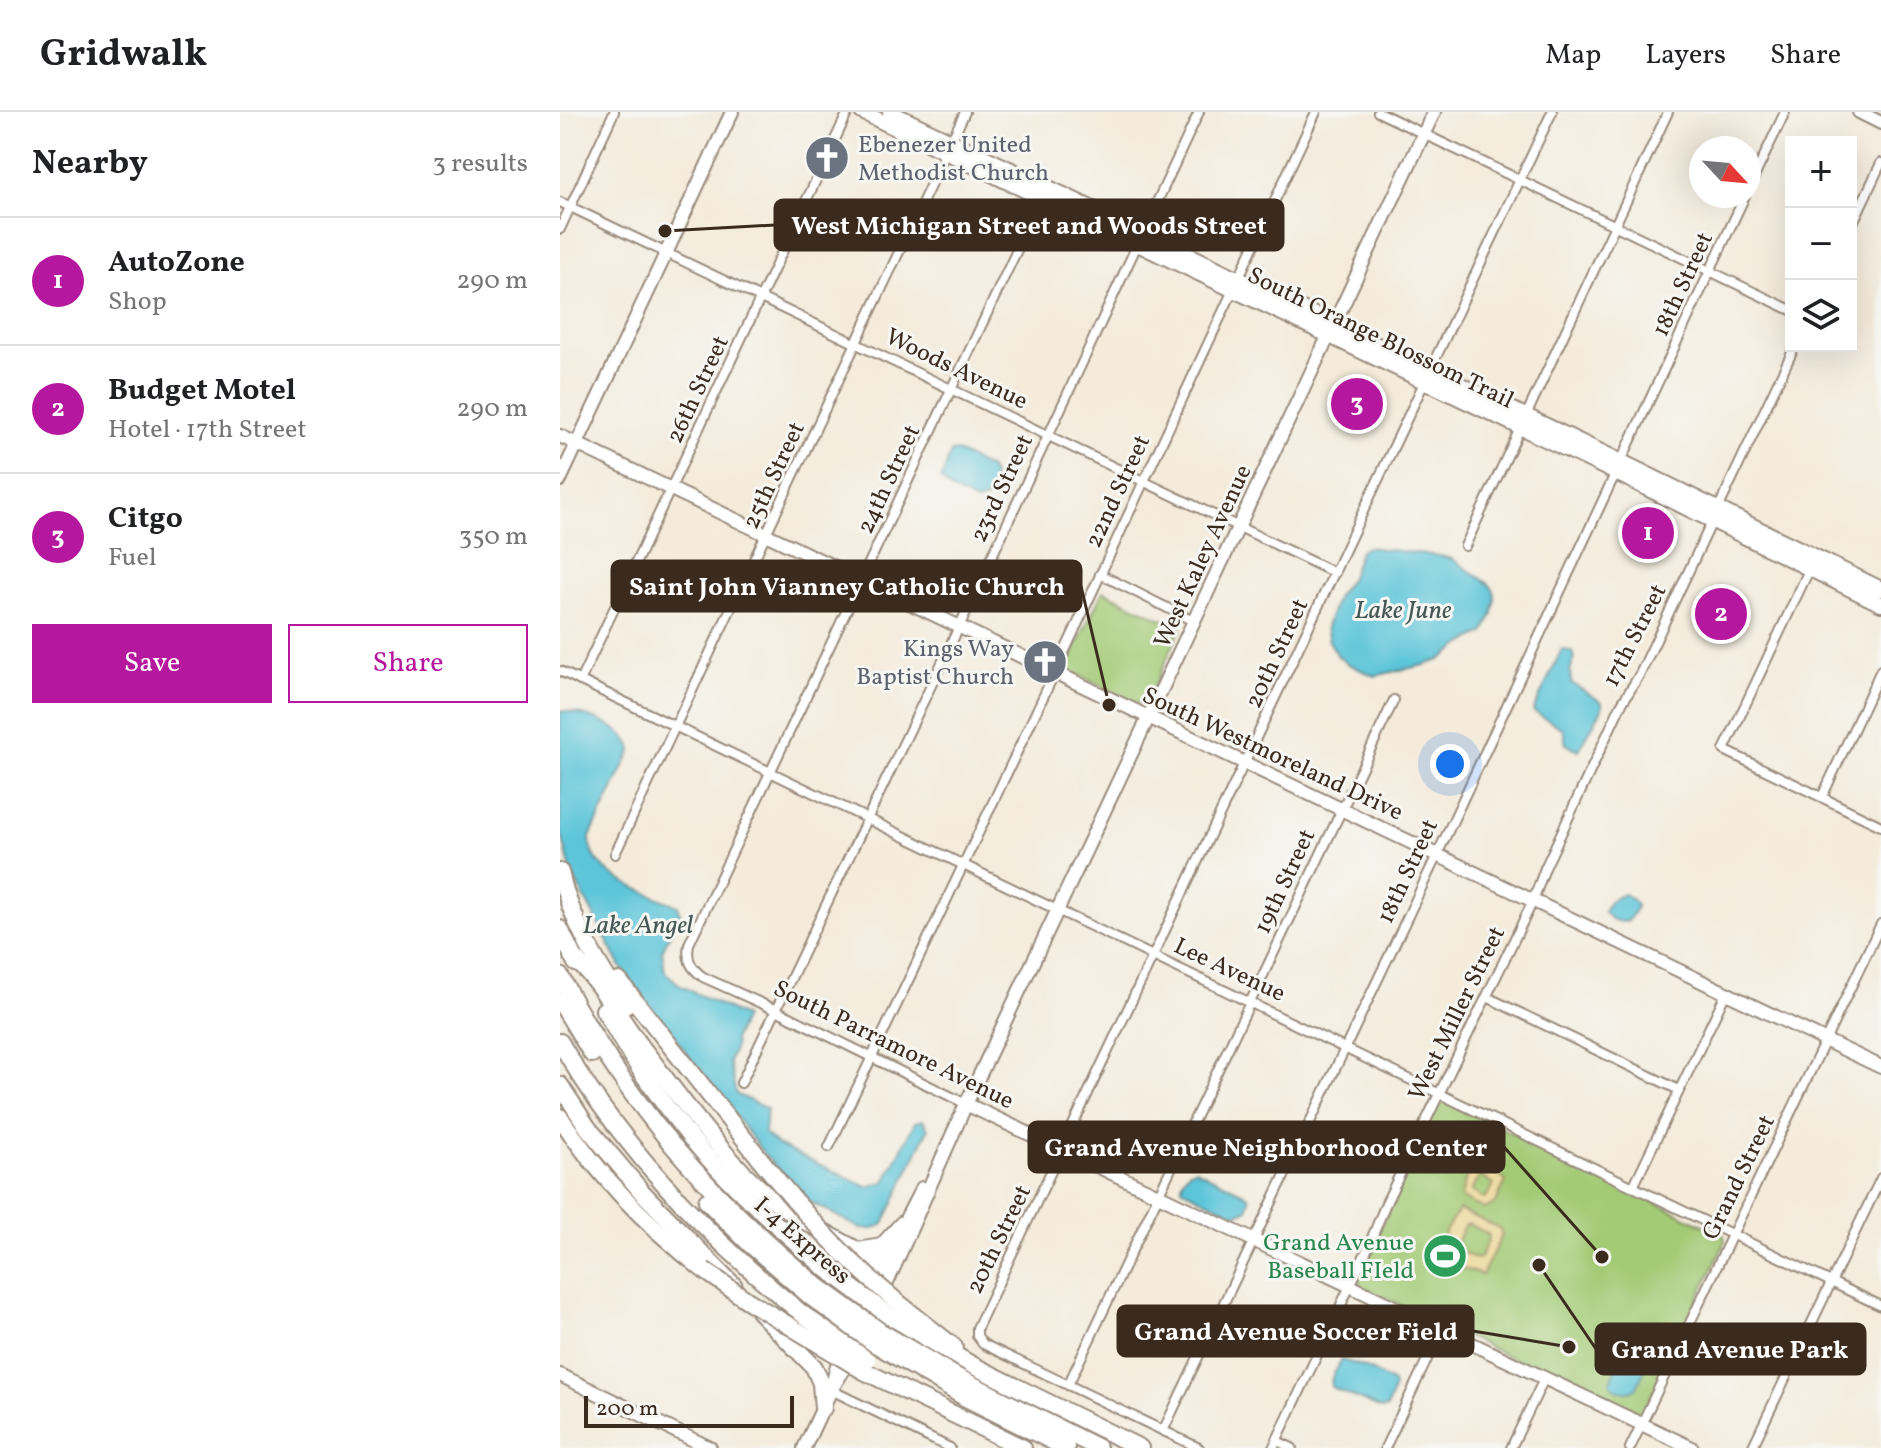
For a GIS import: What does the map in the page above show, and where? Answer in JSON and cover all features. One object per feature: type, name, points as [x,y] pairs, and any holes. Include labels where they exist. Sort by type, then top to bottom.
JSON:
[{"type":"highway","points":[[560,861],[590,934],[620,981],[765,1165],[840,1252],[882,1322]]},
{"type":"highway","points":[[560,872],[585,938],[643,1034],[751,1167],[799,1217]]},
{"type":"highway","points":[[560,929],[572,956],[623,1044],[691,1139],[766,1215],[882,1322],[949,1342],[972,1365],[1140,1448]]},
{"type":"highway","points":[[572,956],[589,971],[646,1053],[731,1158],[770,1197],[876,1261],[882,1285],[882,1322]]},
{"type":"highway","name":"I-4 Express","points":[[560,976],[606,1057],[666,1140],[716,1195],[814,1291]]},
{"type":"highway","name":"I-4 Express","points":[[560,1001],[602,1069],[658,1147],[751,1245],[814,1291],[882,1322],[957,1377],[1098,1448]]},
{"type":"highway","points":[[560,1042],[589,1088],[659,1177],[741,1262],[861,1360]]},
{"type":"highway","points":[[560,1085],[588,1128],[710,1269],[814,1367],[821,1383],[823,1408]]},
{"type":"highway","points":[[560,1106],[599,1159],[635,1197],[685,1237]]},
{"type":"highway","points":[[560,1117],[596,1166],[634,1210],[666,1240],[710,1269],[811,1354],[821,1359],[861,1360]]},
{"type":"highway","points":[[858,1251],[882,1247],[903,1224]]},
{"type":"highway","points":[[799,1342],[810,1345],[828,1337],[859,1272],[859,1258],[838,1240]]},
{"type":"highway","points":[[710,1269],[747,1300],[1023,1448]]},
{"type":"highway","name":"I-4 Express","points":[[882,1322],[964,1397],[1066,1448]]},
{"type":"main road","name":"South Orange Blossom Trail","points":[[862,112],[949,147],[1812,562],[1881,589]]},
{"type":"main road","name":"South Orange Blossom Trail","points":[[890,112],[949,147]]},
{"type":"main road","name":"South Orange Blossom Trail","points":[[1812,562],[1881,604]]},
{"type":"street","points":[[560,229],[614,112]]},
{"type":"street","points":[[560,480],[732,112]]},
{"type":"street","name":"26th Street","points":[[580,681],[848,112]]},
{"type":"street","name":"25th Street","points":[[615,854],[965,112]]},
{"type":"street","name":"23rd Street","points":[[741,1083],[959,627],[1199,112]]},
{"type":"street","name":"22nd Street","points":[[829,1147],[1316,112]]},
{"type":"street","points":[[1378,112],[1785,307]]},
{"type":"street","name":"West Kaley Avenue","points":[[966,1104],[1434,112]]},
{"type":"street","name":"20th Street","points":[[1068,1385],[979,1341],[977,1328],[1552,112]]},
{"type":"street","points":[[1465,546],[1668,112]]},
{"type":"street","points":[[1761,163],[1785,112]]},
{"type":"street","points":[[1859,112],[1877,118]]},
{"type":"street","points":[[1857,214],[1881,163]]},
{"type":"street","name":"24th Street","points":[[689,962],[689,944],[863,582],[1044,193]]},
{"type":"street","name":"Woods Avenue","points":[[560,202],[1335,573]]},
{"type":"street","name":"18th Street","points":[[1163,1431],[1739,208]]},
{"type":"street","name":"17th Street","points":[[1533,901],[1545,868],[1621,705],[1640,674],[1792,352]]},
{"type":"street","name":"South Westmoreland Drive","points":[[560,436],[1881,1067]]},
{"type":"street","points":[[1812,562],[1724,750],[1881,826]]},
{"type":"street","points":[[1100,574],[1195,622]]},
{"type":"street","points":[[1822,797],[1881,670]]},
{"type":"street","name":"Lee Avenue","points":[[560,671],[1881,1306]]},
{"type":"street","name":"19th Street","points":[[1068,1385],[1394,700]]},
{"type":"street","name":"West Miller Street","points":[[1275,1444],[1350,1287],[1386,1203],[1533,901]]},
{"type":"street","name":"Grand Street","points":[[1630,1448],[1881,924]]},
{"type":"street","name":"South Parramore Avenue","points":[[689,962],[693,970],[703,977],[1692,1448]]},
{"type":"street","points":[[1634,1185],[1726,993]]},
{"type":"street","points":[[1487,997],[1679,1090]]},
{"type":"street","points":[[804,1448],[831,1390],[838,1361],[880,1268],[966,1104]]},
{"type":"street","points":[[831,1390],[861,1360],[882,1322],[966,1104]]},
{"type":"street","points":[[1752,1448],[1881,1178]]},
{"type":"street","points":[[1385,1448],[1441,1330]]},
{"type":"street","points":[[560,1375],[710,1448]]},
{"type":"street","points":[[1511,1448],[1544,1379]]},
{"type":"street","points":[[1068,1385],[1199,1448]]},
{"type":"street","points":[[831,1390],[950,1448]]},
{"type":"street","points":[[1275,1444],[1292,1448]]},
{"type":"green space","points":[[1103,591],[1181,628],[1145,707],[1065,669]]},
{"type":"green space","points":[[1441,1101],[1724,1235],[1725,1243],[1643,1413],[1633,1416],[1358,1282]]},
{"type":"sand","points":[[1476,1168],[1490,1169],[1506,1181],[1495,1204],[1484,1209],[1461,1198],[1466,1177]],"holes":[[[1480,1176],[1494,1185],[1485,1199],[1471,1191]]]},
{"type":"sand","points":[[1459,1210],[1499,1228],[1502,1235],[1482,1275],[1458,1267],[1447,1255],[1445,1231]],"holes":[[[1468,1224],[1488,1234],[1480,1258],[1457,1250],[1455,1245],[1464,1226]]]},
{"type":"water","points":[[955,451],[990,469],[992,484],[986,499],[976,502],[950,489],[941,479],[951,452]]},
{"type":"water","name":"Lake June","points":[[1367,547],[1452,559],[1489,584],[1495,599],[1493,613],[1484,633],[1440,660],[1424,665],[1374,676],[1348,664],[1338,656],[1329,641],[1326,627],[1337,596],[1350,580],[1360,551]]},
{"type":"water","points":[[1562,649],[1572,652],[1575,657],[1570,671],[1571,683],[1602,702],[1602,709],[1579,750],[1566,744],[1563,729],[1533,711]]},
{"type":"water","name":"Lake Angel","points":[[560,711],[602,722],[629,742],[632,750],[590,837],[592,851],[609,872],[622,881],[678,906],[680,914],[662,951],[665,972],[681,986],[744,1017],[729,1061],[736,1094],[767,1109],[764,1133],[777,1145],[867,1187],[885,1182],[915,1122],[923,1120],[928,1129],[884,1224],[874,1229],[861,1229],[807,1200],[765,1155],[621,967],[572,874],[560,828]]},
{"type":"water","points":[[1624,894],[1636,903],[1636,908],[1628,921],[1621,922],[1604,912],[1609,901]]},
{"type":"water","points":[[1195,1169],[1246,1194],[1250,1199],[1247,1210],[1236,1214],[1185,1190],[1182,1187],[1184,1178]]},
{"type":"water","points":[[1625,1350],[1639,1355],[1646,1367],[1637,1387],[1626,1391],[1610,1383]]},
{"type":"water","points":[[1342,1360],[1365,1367],[1393,1383],[1387,1408],[1381,1409],[1331,1387],[1332,1377]]},
{"type":"place","name":"Ebenezer United Methodist Church","points":[[827,158]]},
{"type":"place","name":"West Michigan Street and Woods Street","points":[[665,231]]},
{"type":"place","name":"Citgo","points":[[1357,404]]},
{"type":"place","name":"AutoZone","points":[[1648,533]]},
{"type":"place","name":"Budget Motel","points":[[1721,614]]},
{"type":"place","name":"Kings Way Baptist Church","points":[[1045,662]]},
{"type":"place","name":"Saint John Vianney Catholic Church","points":[[1109,705]]},
{"type":"place","name":"Grand Avenue Baseball FIeld","points":[[1445,1256]]},
{"type":"place","name":"Grand Avenue Neighborhood Center","points":[[1602,1257]]},
{"type":"place","name":"Grand Avenue Park","points":[[1539,1265]]},
{"type":"place","name":"Grand Avenue Soccer Field","points":[[1569,1347]]}]
